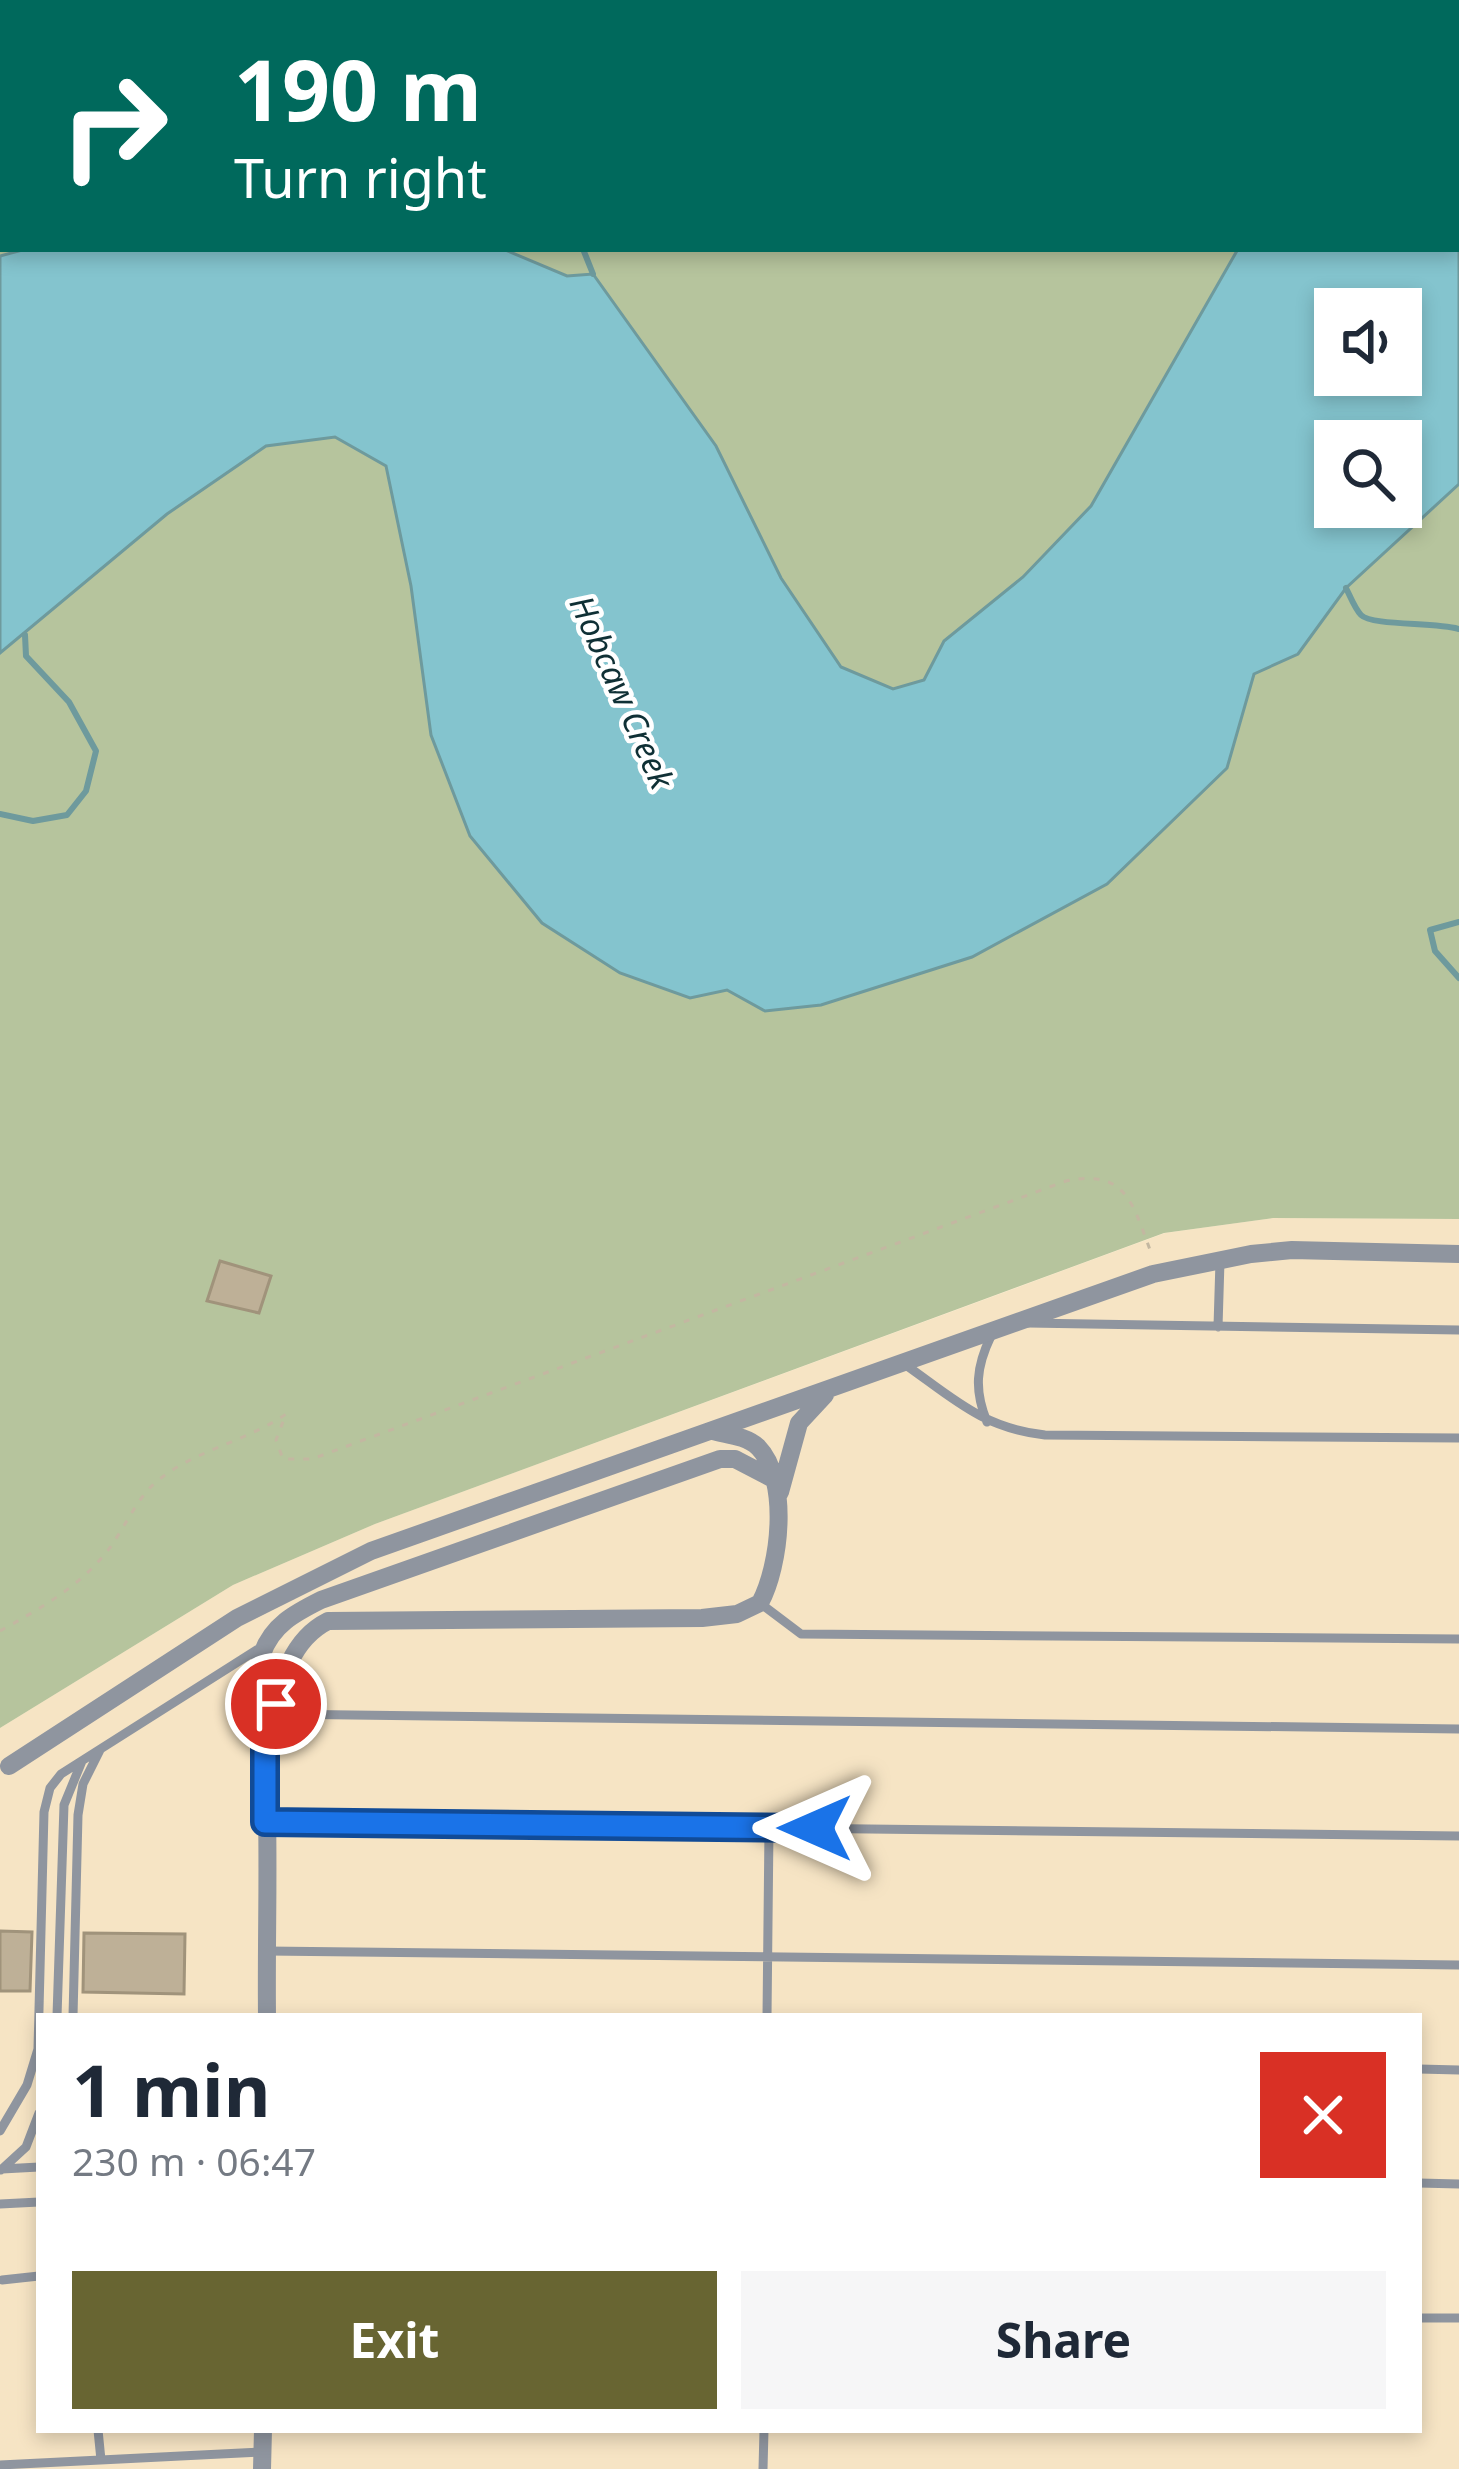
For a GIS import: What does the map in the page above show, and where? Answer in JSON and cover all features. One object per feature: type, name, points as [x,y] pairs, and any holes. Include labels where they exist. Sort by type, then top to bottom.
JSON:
[{"type":"street","points":[[3,1772],[237,1618],[371,1551],[1160,1273],[1292,1250],[1459,1254]]},
{"type":"street","points":[[776,1509],[799,1423],[833,1388]]},
{"type":"street","points":[[265,1745],[287,1666],[306,1632],[328,1622],[701,1618],[737,1614],[760,1603],[776,1568],[777,1481],[756,1446],[744,1438],[711,1431]]},
{"type":"street","points":[[267,2013],[265,1745],[258,1687],[260,1657],[274,1630],[292,1614],[321,1600],[720,1459],[735,1459],[777,1481]]},
{"type":"lane","points":[[1218,1328],[1220,1261]]},
{"type":"lane","points":[[1017,1323],[1459,1330]]},
{"type":"lane","points":[[987,1422],[977,1397],[978,1368],[993,1331]]},
{"type":"lane","points":[[902,1363],[987,1422],[1045,1436],[1459,1438]]},
{"type":"lane","points":[[760,1603],[801,1634],[1459,1639]]},
{"type":"lane","points":[[39,2013],[44,1812],[50,1788],[61,1774],[268,1643]]},
{"type":"lane","points":[[273,1714],[1459,1729]]},
{"type":"lane","points":[[73,2013],[78,1816],[83,1784],[100,1750]]},
{"type":"lane","points":[[57,2013],[64,1805],[82,1761]]},
{"type":"lane","points":[[265,1822],[1459,1836]]},
{"type":"lane","points":[[767,2013],[769,1828]]},
{"type":"lane","points":[[267,1951],[1459,1965]]},
{"type":"lane","points":[[0,2131],[27,2086],[36,2057]]},
{"type":"lane","points":[[1422,2069],[1459,2070]]},
{"type":"lane","points":[[1,2170],[26,2147],[36,2121]]},
{"type":"lane","points":[[1,2170],[36,2167]]},
{"type":"lane","points":[[1422,2183],[1459,2184]]},
{"type":"lane","points":[[0,2204],[36,2202]]},
{"type":"lane","points":[[2,2280],[36,2276]]},
{"type":"lane","points":[[1422,2318],[1459,2318]]},
{"type":"lane","points":[[98,2433],[100,2460]]},
{"type":"lane","points":[[764,2433],[764,2469]]},
{"type":"lane","points":[[0,2465],[262,2460]]},
{"type":"path","points":[[0,1631],[66,1594],[106,1554],[157,1480],[214,1448],[261,1431],[286,1414],[276,1440],[283,1459],[312,1459],[1066,1181],[1092,1176],[1113,1180],[1132,1204],[1160,1273]]},
{"type":"shaded area","points":[[1273,1218],[1459,1219],[1459,2469],[0,2469],[0,1728],[233,1585],[375,1524],[1165,1233]]},
{"type":"green space","points":[[510,252],[1236,252],[1091,506],[1023,577],[944,641],[925,680],[894,689],[842,668],[567,276]]},
{"type":"green space","points":[[335,437],[386,466],[411,586],[431,735],[470,836],[690,998],[726,990],[765,1011],[821,1005],[972,957],[1226,768],[1254,674],[1298,654],[1346,588],[1411,528],[1422,528],[1422,518],[1459,484],[1459,1219],[1273,1218],[1164,1233],[375,1524],[233,1585],[0,1728],[0,653],[167,514],[266,446]],"holes":[[[270,1276],[259,1313],[208,1301]]]},
{"type":"water","name":"Hobcaw Creek","points":[[15,252],[510,252],[567,276],[593,274],[716,446],[781,578],[841,667],[893,689],[924,680],[944,641],[1023,577],[1091,506],[1236,252],[1459,252],[1459,484],[1422,518],[1422,420],[1314,420],[1314,528],[1411,528],[1346,588],[1298,654],[1254,674],[1227,768],[1107,884],[972,957],[821,1005],[765,1011],[727,990],[690,998],[620,973],[542,923],[470,836],[431,735],[411,586],[386,466],[335,437],[266,446],[167,514],[0,653],[0,256]]},
{"type":"building","points":[[220,1261],[271,1276],[259,1313],[207,1301]]},
{"type":"building","points":[[0,1931],[32,1932],[30,1991],[0,1991]]},
{"type":"building","points":[[84,1933],[185,1934],[184,1994],[83,1992]]},
{"type":"waterway","points":[[584,252],[593,274]]},
{"type":"waterway","points":[[1346,588],[1367,618],[1459,629]]},
{"type":"waterway","points":[[0,814],[33,821],[67,815],[86,791],[96,751],[69,702],[26,656],[25,635]]},
{"type":"waterway","points":[[1459,922],[1430,930],[1435,951],[1459,978]]},
{"type":"route","points":[[276,1704],[265,1745],[265,1822],[815,1828]]}]
